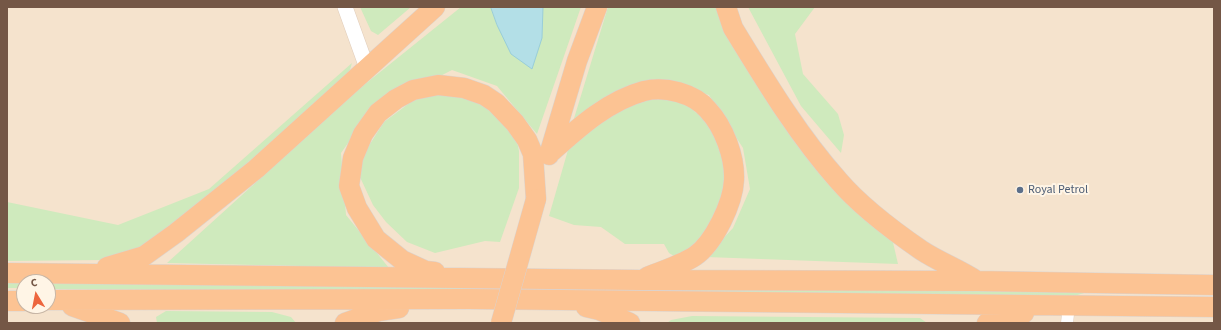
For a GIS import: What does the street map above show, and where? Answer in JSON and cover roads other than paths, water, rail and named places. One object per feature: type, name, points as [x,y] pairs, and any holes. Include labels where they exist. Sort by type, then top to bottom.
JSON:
[{"type":"highway","points":[[87,273],[144,256],[169,238],[256,169],[435,7]]},
{"type":"highway","points":[[502,323],[549,154],[577,61],[597,7]]},
{"type":"highway","points":[[726,7],[733,28],[804,139],[838,181],[860,202],[923,251],[961,270],[977,281]]},
{"type":"highway","points":[[471,279],[426,271],[402,260],[376,239],[357,208],[349,186],[353,158],[363,134],[378,113],[413,90],[438,85],[464,88],[484,95],[496,103],[527,140],[533,154],[536,199]]},
{"type":"highway","points":[[549,154],[582,125],[623,98],[645,91],[663,89],[679,92],[694,99],[708,109],[719,125],[731,157],[734,180],[729,203],[710,241],[695,256],[640,280]]},
{"type":"highway","points":[[7,273],[471,279],[977,281],[1214,285]]},
{"type":"highway","points":[[1176,306],[1179,285]]},
{"type":"highway","points":[[345,323],[379,311],[468,299]]},
{"type":"highway","points":[[56,300],[554,300],[1068,314]]},
{"type":"highway","points":[[554,300],[599,310],[630,323]]},
{"type":"highway","points":[[56,305],[70,306],[120,323]]},
{"type":"highway","points":[[987,323],[1005,316],[1068,314],[1176,306],[1214,307]]},
{"type":"street","points":[[345,7],[367,68]]},
{"type":"water","points":[[491,7],[543,7],[542,38],[532,69],[511,54],[497,25]]},
{"type":"place","name":"Royal Petrol","points":[[1020,190]]}]
